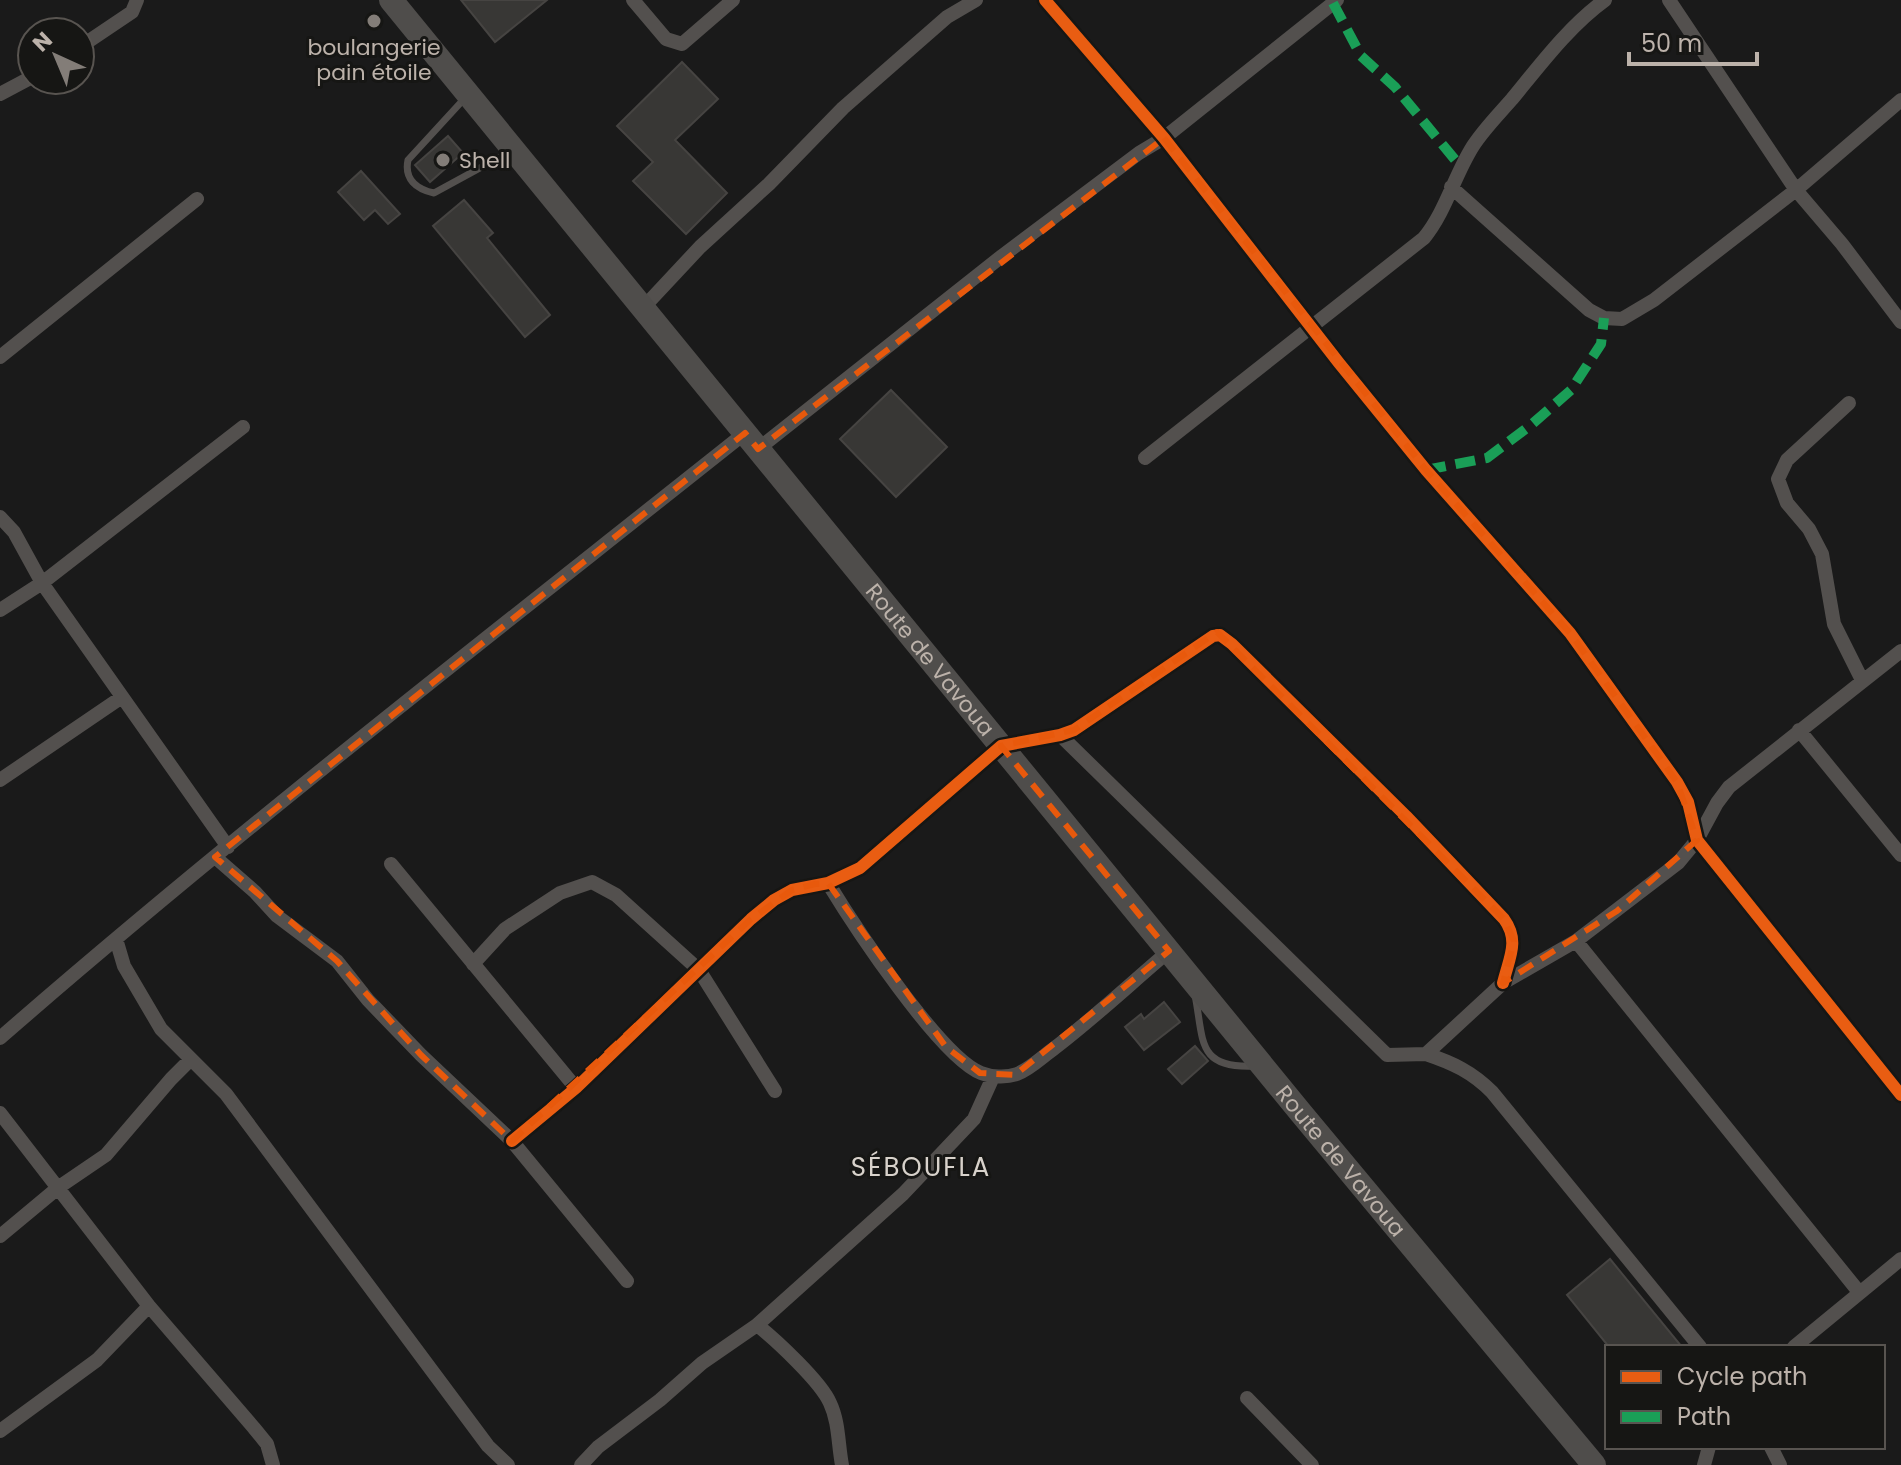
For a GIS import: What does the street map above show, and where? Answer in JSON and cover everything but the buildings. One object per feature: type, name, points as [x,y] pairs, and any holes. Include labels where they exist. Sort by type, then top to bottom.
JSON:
[{"type":"main road","name":"Route de Vavoua","points":[[391,0],[1263,1066],[1594,1465]]},
{"type":"street","points":[[120,0],[135,6]]},
{"type":"street","points":[[633,0],[666,39],[682,44],[733,0]]},
{"type":"street","points":[[643,308],[700,247],[769,184],[843,108],[947,17],[976,0]]},
{"type":"street","points":[[1045,0],[1164,138],[1426,470],[1570,633],[1677,782],[1688,802],[1697,840],[1901,1095]]},
{"type":"street","points":[[1145,458],[1424,238],[1438,221],[1451,187],[1474,145],[1543,61],[1591,10],[1605,0]]},
{"type":"street","points":[[0,1038],[215,857],[752,441],[1139,153],[1164,138],[1333,1]]},
{"type":"street","points":[[1675,3],[1796,190],[1901,322]]},
{"type":"street","points":[[96,35],[135,6]]},
{"type":"street","points":[[1451,187],[1589,310],[1604,318],[1622,319],[1654,300],[1796,190],[1901,100]]},
{"type":"street","points":[[0,357],[197,199]]},
{"type":"street","points":[[1849,403],[1787,460],[1778,479],[1787,503],[1809,529],[1822,554],[1834,624],[1862,680]]},
{"type":"street","points":[[0,610],[42,583],[243,427]]},
{"type":"street","points":[[0,517],[14,532],[42,583],[228,847]]},
{"type":"street","points":[[512,1141],[576,1088],[774,900],[792,890],[828,883],[860,868],[1001,746],[1074,730],[1213,636],[1220,635],[1406,816],[1504,919],[1512,930],[1514,941],[1503,983]]},
{"type":"street","points":[[1426,1054],[1503,983],[1576,941],[1678,863],[1697,840],[1729,787],[1862,680],[1898,656]]},
{"type":"street","points":[[0,780],[122,697]]},
{"type":"street","points":[[1799,730],[1901,855]]},
{"type":"street","points":[[1060,735],[1387,1055],[1426,1054],[1474,1074],[1698,1345]]},
{"type":"street","points":[[215,857],[277,916],[337,961],[368,1000],[421,1055],[512,1141],[627,1281]]},
{"type":"street","points":[[391,864],[576,1088]]},
{"type":"street","points":[[473,964],[505,929],[560,893],[592,882],[616,895],[699,970],[775,1091]]},
{"type":"street","points":[[828,883],[863,938],[946,1047],[967,1065],[993,1077],[1015,1075],[1027,1068],[1065,1040],[1169,951]]},
{"type":"street","points":[[116,939],[124,966],[161,1029],[226,1094],[488,1446],[508,1465]]},
{"type":"street","points":[[1576,941],[1859,1292]]},
{"type":"street","points":[[0,1236],[59,1187],[106,1155],[190,1060]]},
{"type":"street","points":[[581,1465],[598,1447],[702,1363],[757,1325],[913,1184],[974,1119],[993,1077]]},
{"type":"street","points":[[0,1113],[149,1306],[267,1444],[273,1465]]},
{"type":"street","points":[[1796,1345],[1901,1259]]},
{"type":"street","points":[[0,1431],[97,1360],[149,1306]]},
{"type":"street","points":[[757,1325],[785,1349],[830,1400],[842,1465]]},
{"type":"street","points":[[1247,1398],[1312,1465]]},
{"type":"lane","points":[[468,95],[408,160],[406,169],[411,180],[420,190],[434,193],[513,150]]},
{"type":"lane","points":[[1191,977],[1200,1037],[1215,1060],[1233,1067],[1263,1066]]},
{"type":"highlighted area","points":[[1164,138],[1426,470],[1570,633],[1677,782],[1697,840],[1617,911],[1503,983],[1514,941],[1504,919],[1217,632],[1074,730],[1001,746],[1169,951],[1015,1075],[980,1073],[946,1047],[828,883],[815,884],[792,890],[751,919],[512,1141],[421,1055],[337,961],[215,857],[745,433],[758,449]]},
{"type":"marked path","points":[[1333,3],[1361,56],[1395,87],[1461,167]]},
{"type":"marked path","points":[[1426,470],[1487,458],[1531,425],[1571,390],[1601,344],[1604,318]]},
{"type":"cycle path","points":[[1045,0],[1164,138],[1426,470],[1570,633],[1677,782],[1688,802],[1697,840],[1901,1095]]},
{"type":"cycle path","points":[[512,1141],[576,1088],[774,900],[792,890],[828,883],[860,868],[1001,746],[1074,730],[1213,636],[1220,635],[1232,644],[1406,816],[1504,919],[1512,942],[1503,983]]},
{"type":"place","name":"boulangerie pain étoile","points":[[374,21]]},
{"type":"place","name":"Shell","points":[[443,160]]},
{"type":"district","name":"SÉBOUFLA","points":[[921,1167]]}]
